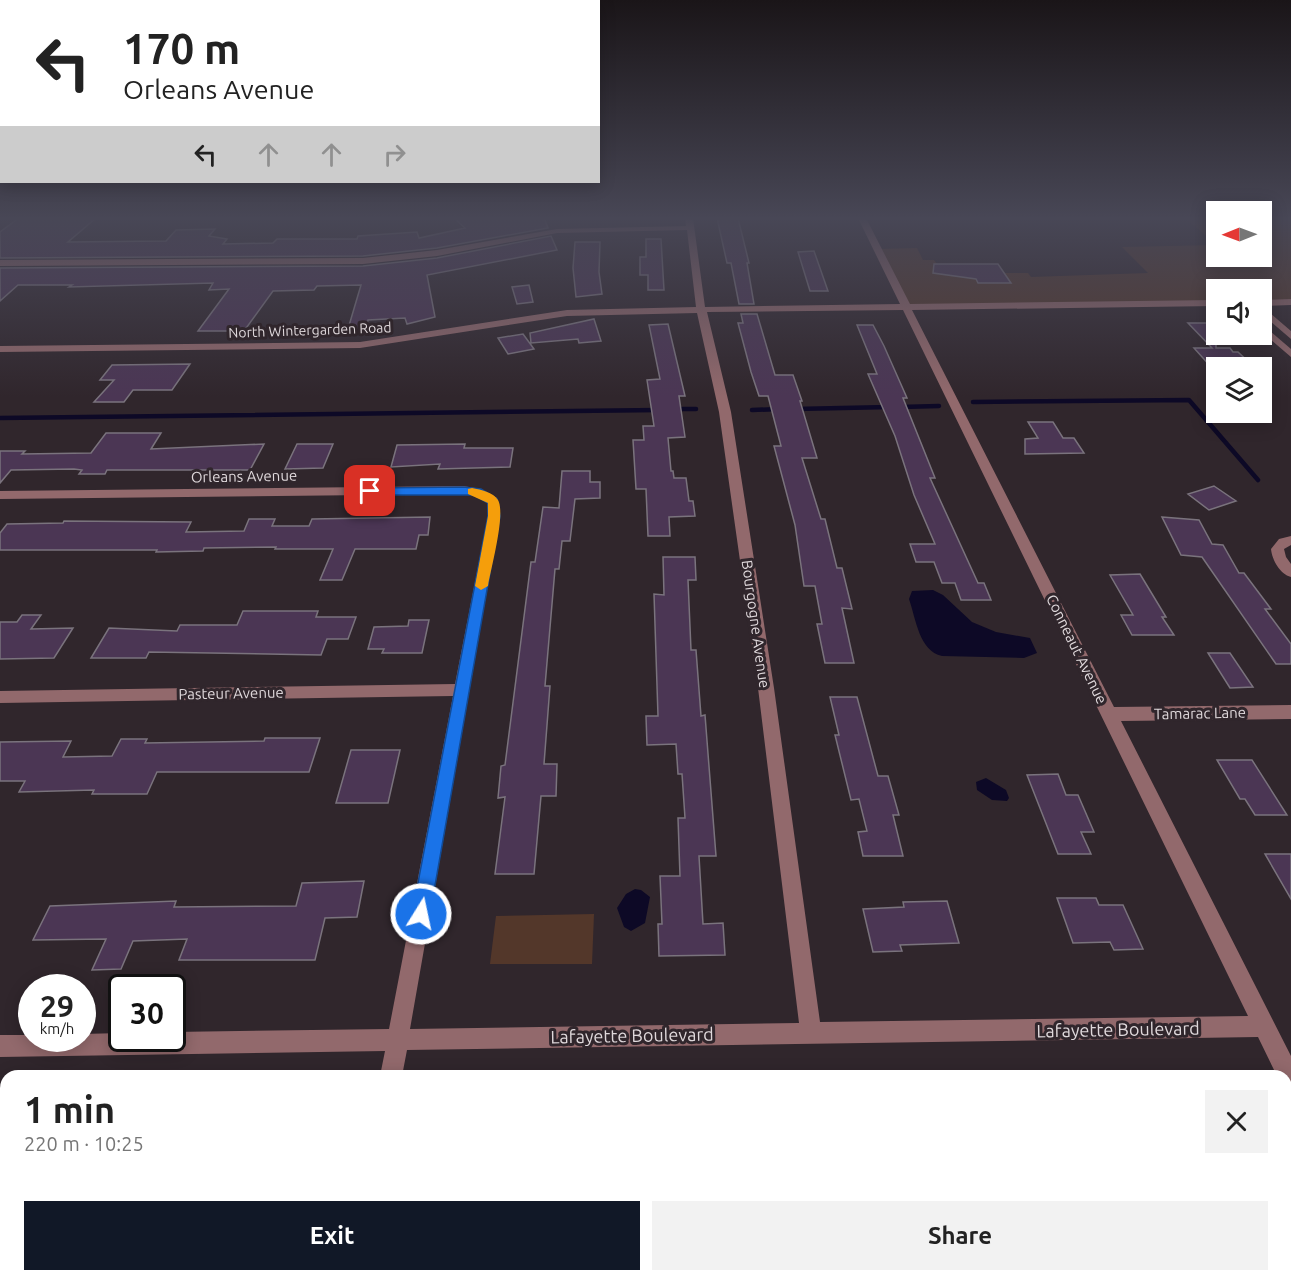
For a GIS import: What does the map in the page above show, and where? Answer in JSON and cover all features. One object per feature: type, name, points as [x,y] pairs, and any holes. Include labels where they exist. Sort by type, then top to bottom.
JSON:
[{"type":"street","name":"Bourgogne Avenue","points":[[697,278],[701,309],[725,412],[766,688],[811,1032]]},
{"type":"street","name":"Conneaut Avenue","points":[[892,278],[1286,1070]]},
{"type":"street","points":[[1272,303],[1291,302]]},
{"type":"street","name":"North Wintergarden Road","points":[[0,349],[360,345],[418,338],[546,314],[701,309],[1206,303]]},
{"type":"street","points":[[1272,318],[1291,336]]},
{"type":"street","points":[[1272,335],[1286,346],[1291,354]]},
{"type":"street","name":"Orleans Avenue","points":[[0,495],[463,490],[487,496],[493,501],[494,516],[462,690]]},
{"type":"street","points":[[1291,540],[1281,543],[1277,549],[1277,556],[1291,572]]},
{"type":"street","points":[[392,1070],[462,690]]},
{"type":"street","name":"Pasteur Avenue","points":[[0,697],[462,690]]},
{"type":"street","name":"Tamarac Lane","points":[[1109,714],[1291,712]]},
{"type":"street","name":"Lafayette Boulevard","points":[[0,1046],[1264,1026]]},
{"type":"shaded area","points":[[892,278],[1291,278],[1291,302],[1272,303],[1272,279],[1206,279],[1206,303],[907,307]]},
{"type":"shaded area","points":[[933,590],[943,595],[972,622],[996,632],[1030,638],[1037,653],[1024,658],[942,656],[934,653],[923,641],[909,599],[912,591]]},
{"type":"shaded area","points":[[986,778],[1006,790],[1009,798],[1007,801],[992,800],[977,790],[976,782]]},
{"type":"shaded area","points":[[635,889],[641,890],[650,897],[645,923],[631,931],[624,927],[617,908],[626,894]]},
{"type":"shaded area","points":[[594,914],[592,964],[490,964],[496,916]]},
{"type":"building","points":[[0,278],[428,278],[435,317],[407,324],[405,318],[368,320],[366,328],[348,329],[361,285],[317,286],[314,290],[273,291],[244,331],[198,331],[229,289],[209,290],[213,283],[69,287],[72,285],[18,285],[0,301]]},
{"type":"building","points":[[574,278],[600,278],[602,294],[576,297]]},
{"type":"building","points":[[648,278],[663,278],[664,290],[648,290]]},
{"type":"building","points":[[734,278],[750,278],[754,304],[739,304]]},
{"type":"building","points":[[806,278],[823,278],[828,291],[810,291]]},
{"type":"building","points":[[967,278],[1007,278],[1011,283],[978,283],[976,279]]},
{"type":"building","points":[[529,285],[533,302],[517,304],[512,287]]},
{"type":"building","points":[[741,314],[757,314],[775,375],[793,375],[802,401],[800,401],[817,458],[802,458],[821,519],[825,519],[837,568],[842,568],[852,609],[842,608],[854,663],[825,663],[817,624],[822,624],[815,586],[804,586],[795,525],[774,446],[781,446],[768,396],[759,396],[751,372],[738,323],[743,323]]},
{"type":"building","points":[[594,319],[601,341],[579,343],[578,339],[531,343],[530,333]]},
{"type":"building","points":[[1188,323],[1206,323],[1206,342]]},
{"type":"building","points":[[668,324],[685,396],[679,396],[685,437],[668,438],[671,471],[673,471],[674,478],[686,478],[689,501],[693,501],[695,516],[669,517],[670,536],[648,536],[646,489],[636,489],[633,440],[644,440],[643,426],[654,426],[647,380],[660,379],[649,325]]},
{"type":"building","points":[[857,325],[873,325],[884,346],[907,398],[903,398],[935,478],[930,478],[978,583],[984,583],[991,600],[961,600],[955,583],[942,583],[934,562],[916,562],[910,544],[935,544],[914,495],[895,436],[868,374],[877,374]]},
{"type":"building","points":[[523,334],[534,349],[508,354],[498,338]]},
{"type":"building","points":[[1209,345],[1216,345],[1216,348],[1230,348],[1243,357],[1206,357],[1206,361],[1194,348],[1212,348]]},
{"type":"building","points":[[190,364],[172,390],[133,390],[124,402],[94,402],[114,380],[100,380],[112,365]]},
{"type":"building","points":[[1028,422],[1053,422],[1063,438],[1074,438],[1084,453],[1025,454],[1025,439],[1038,438]]},
{"type":"building","points":[[106,433],[161,433],[151,449],[264,444],[250,470],[107,470],[105,474],[79,474],[82,470],[11,470],[0,483],[0,451],[25,451],[22,454],[91,453]]},
{"type":"building","points":[[297,444],[333,444],[323,468],[285,469]]},
{"type":"building","points":[[465,444],[464,448],[513,448],[510,467],[438,469],[440,464],[391,467],[397,445]]},
{"type":"building","points":[[562,471],[590,471],[590,482],[600,482],[600,498],[575,499],[570,541],[562,541],[559,569],[555,569],[545,686],[550,686],[544,764],[557,764],[556,796],[541,796],[534,874],[495,874],[505,797],[498,798],[501,766],[505,765],[531,562],[535,562],[543,507],[559,508]]},
{"type":"building","points":[[1214,486],[1236,501],[1209,510],[1188,494]]},
{"type":"building","points":[[430,517],[428,535],[419,535],[416,549],[355,549],[342,580],[320,580],[333,549],[204,548],[203,551],[156,552],[157,550],[0,550],[0,533],[7,524],[63,523],[64,521],[191,522],[186,532],[244,531],[249,519],[275,519],[272,526],[309,526],[312,519]]},
{"type":"building","points":[[1162,517],[1199,520],[1212,544],[1223,545],[1239,573],[1244,573],[1271,609],[1265,609],[1291,644],[1291,664],[1276,664],[1202,557],[1181,555]]},
{"type":"building","points":[[663,557],[695,557],[696,580],[688,580],[691,650],[696,650],[701,716],[705,715],[716,856],[699,856],[703,924],[723,923],[725,955],[659,956],[658,924],[662,924],[660,876],[680,876],[678,818],[685,818],[682,774],[678,774],[676,744],[647,745],[646,716],[658,716],[654,594],[664,595]]},
{"type":"building","points":[[1140,574],[1174,635],[1132,635],[1121,615],[1133,615],[1110,575]]},
{"type":"building","points":[[243,611],[318,611],[316,617],[356,617],[348,639],[327,639],[321,655],[149,652],[146,658],[91,658],[109,628],[177,631],[180,625],[237,625]]},
{"type":"building","points":[[22,615],[41,615],[31,629],[73,628],[54,658],[0,659],[0,622],[17,622]]},
{"type":"building","points":[[409,620],[429,620],[422,653],[382,653],[384,649],[368,649],[374,627],[408,626]]},
{"type":"building","points":[[1208,653],[1230,653],[1253,687],[1230,688]]},
{"type":"building","points":[[830,697],[857,697],[878,776],[888,776],[899,815],[893,815],[903,856],[863,856],[858,832],[867,831],[859,799],[851,800],[835,735],[839,735]]},
{"type":"building","points":[[265,738],[320,738],[309,772],[157,772],[147,794],[92,794],[94,790],[19,792],[25,781],[0,781],[0,742],[71,741],[63,757],[112,756],[121,739],[147,739],[145,743],[264,741]]},
{"type":"building","points":[[351,750],[400,750],[388,803],[336,803]]},
{"type":"building","points":[[1217,760],[1252,760],[1287,815],[1255,815],[1245,799],[1240,799]]},
{"type":"building","points":[[1058,774],[1066,795],[1078,795],[1094,832],[1081,832],[1091,854],[1058,854],[1027,775]]},
{"type":"building","points":[[1265,854],[1291,854],[1291,899]]},
{"type":"building","points":[[364,881],[357,917],[325,918],[315,960],[179,960],[187,939],[133,941],[121,969],[92,970],[106,939],[33,940],[50,906],[176,901],[174,907],[296,906],[302,883]]},
{"type":"building","points":[[1057,898],[1096,898],[1099,905],[1123,905],[1143,949],[1114,950],[1110,942],[1073,943]]},
{"type":"building","points":[[947,901],[959,943],[900,945],[902,951],[873,952],[863,909],[904,907],[903,902]]},
{"type":"waterway","points":[[973,402],[1189,400],[1258,480]]},
{"type":"waterway","points":[[900,407],[939,406]]},
{"type":"waterway","points":[[795,409],[890,407]]},
{"type":"waterway","points":[[676,409],[696,409]]},
{"type":"waterway","points":[[752,410],[779,409]]},
{"type":"waterway","points":[[0,418],[659,410]]},
{"type":"slow traffic","points":[[472,491],[487,496],[493,501],[494,516],[481,586]]},
{"type":"route","points":[[370,491],[463,490],[477,492],[493,501],[494,516],[421,914]]}]
